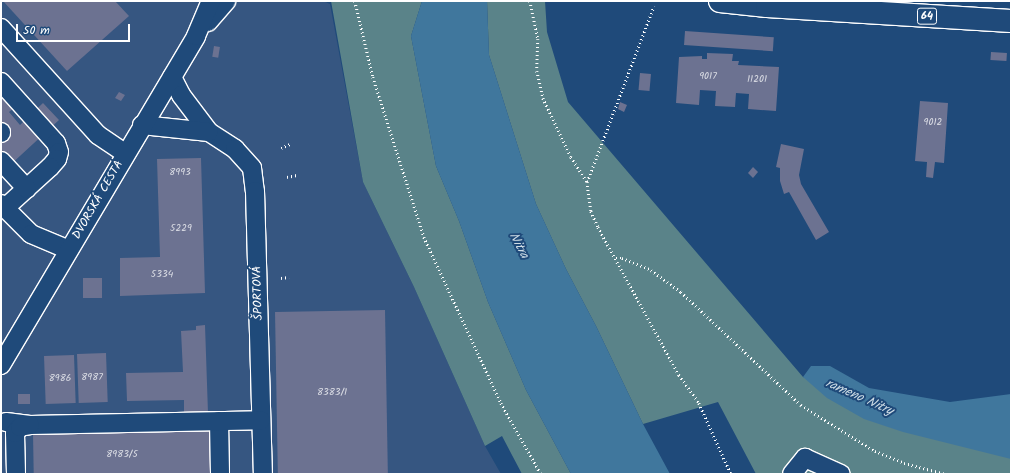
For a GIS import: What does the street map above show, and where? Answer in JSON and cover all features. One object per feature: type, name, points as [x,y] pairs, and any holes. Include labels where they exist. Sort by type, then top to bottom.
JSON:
[{"type":"main road","name":"64","points":[[720,1],[763,4],[846,6],[1011,21]]},
{"type":"street","name":"DVORSKÁ CESTA","points":[[1,365],[196,36],[211,1]]},
{"type":"street","name":"DVORSKÁ CESTA","points":[[196,36],[226,1]]},
{"type":"street","points":[[1,28],[98,135],[126,153]]},
{"type":"street","name":"ŠPORTOVÁ","points":[[172,76],[181,95],[209,132],[235,149],[252,168],[255,191],[263,474]]},
{"type":"street","points":[[1,82],[56,143],[59,152],[57,159],[50,168],[27,189],[3,206],[31,234],[69,250]]},
{"type":"street","name":"ŠPORTOVÁ","points":[[142,125],[209,132]]},
{"type":"street","points":[[1,161],[27,189]]},
{"type":"street","points":[[16,474],[13,425],[261,420]]},
{"type":"street","points":[[219,421],[220,474]]},
{"type":"street","points":[[792,474],[805,458],[841,474]]},
{"type":"path","points":[[355,1],[373,77],[424,237],[501,403],[541,474]]},
{"type":"path","points":[[530,1],[538,39],[537,71],[543,98],[572,157],[587,182],[591,211],[679,375],[699,403],[731,474]]},
{"type":"path","points":[[587,182],[654,6]]},
{"type":"path","points":[[281,148],[290,144]]},
{"type":"path","points":[[287,177],[297,175]]},
{"type":"path","points":[[616,258],[622,258],[651,270],[681,292],[801,405],[875,451],[904,463],[946,474]]},
{"type":"path","points":[[281,278],[289,277]]},
{"type":"shaded area","points":[[1,1],[323,1],[330,4],[363,182],[414,287],[485,446],[501,474],[1,474]]},
{"type":"green space","points":[[331,1],[422,1],[411,36],[436,166],[459,221],[488,302],[526,390],[571,474],[522,474],[502,436],[485,446],[414,287],[363,182]]},
{"type":"green space","points":[[487,1],[545,1],[547,32],[568,102],[803,377],[1011,445],[1011,474],[756,474],[718,402],[643,424],[596,326],[566,269],[536,204],[489,55]]},
{"type":"water","name":"Nitra","points":[[422,1],[487,1],[489,55],[536,204],[566,269],[596,326],[643,424],[670,474],[571,474],[526,390],[488,302],[459,221],[436,166],[411,36]]},
{"type":"water","name":"rameno Nitry","points":[[811,366],[830,366],[869,388],[950,402],[1011,394],[1011,459],[903,432],[864,419],[827,398],[803,377]]},
{"type":"building","points":[[3,1],[115,1],[129,16],[67,71]]},
{"type":"building","points":[[685,31],[774,37],[773,51],[684,45]]},
{"type":"building","points":[[214,46],[220,47],[218,58],[212,57]]},
{"type":"building","points":[[991,52],[1007,53],[1006,61],[990,60]]},
{"type":"building","points":[[707,53],[733,54],[732,61],[739,61],[738,65],[779,67],[776,111],[748,109],[749,94],[736,93],[735,107],[715,106],[716,91],[700,90],[699,105],[676,103],[679,57],[702,56],[702,59],[707,59]]},
{"type":"building","points":[[640,73],[651,74],[649,91],[639,90]]},
{"type":"building","points":[[119,92],[125,95],[121,101],[115,98]]},
{"type":"building","points":[[1,94],[14,108],[9,112],[20,125],[43,103],[59,120],[8,167],[1,159],[1,142],[10,134],[1,125]]},
{"type":"building","points":[[920,101],[948,103],[944,163],[935,162],[933,178],[926,177],[927,162],[915,161]]},
{"type":"building","points":[[620,102],[627,105],[624,112],[618,109]]},
{"type":"building","points":[[781,144],[804,149],[799,175],[801,184],[829,232],[816,240],[789,192],[784,194],[780,181],[780,168],[776,167]]},
{"type":"building","points":[[201,158],[205,293],[120,296],[120,258],[160,257],[157,159]]},
{"type":"building","points":[[753,167],[758,172],[753,178],[748,173]]},
{"type":"building","points":[[83,278],[102,278],[102,298],[83,298]]},
{"type":"building","points":[[385,310],[388,474],[278,474],[275,312]]},
{"type":"building","points":[[205,325],[208,413],[184,414],[184,400],[127,401],[126,373],[183,372],[181,331],[196,330],[196,326]]},
{"type":"building","points":[[106,353],[108,402],[79,403],[77,354]]},
{"type":"building","points":[[74,355],[76,403],[46,404],[44,356]]},
{"type":"building","points":[[18,394],[30,394],[30,404],[18,404]]},
{"type":"building","points":[[211,431],[212,474],[34,474],[33,434]]}]
